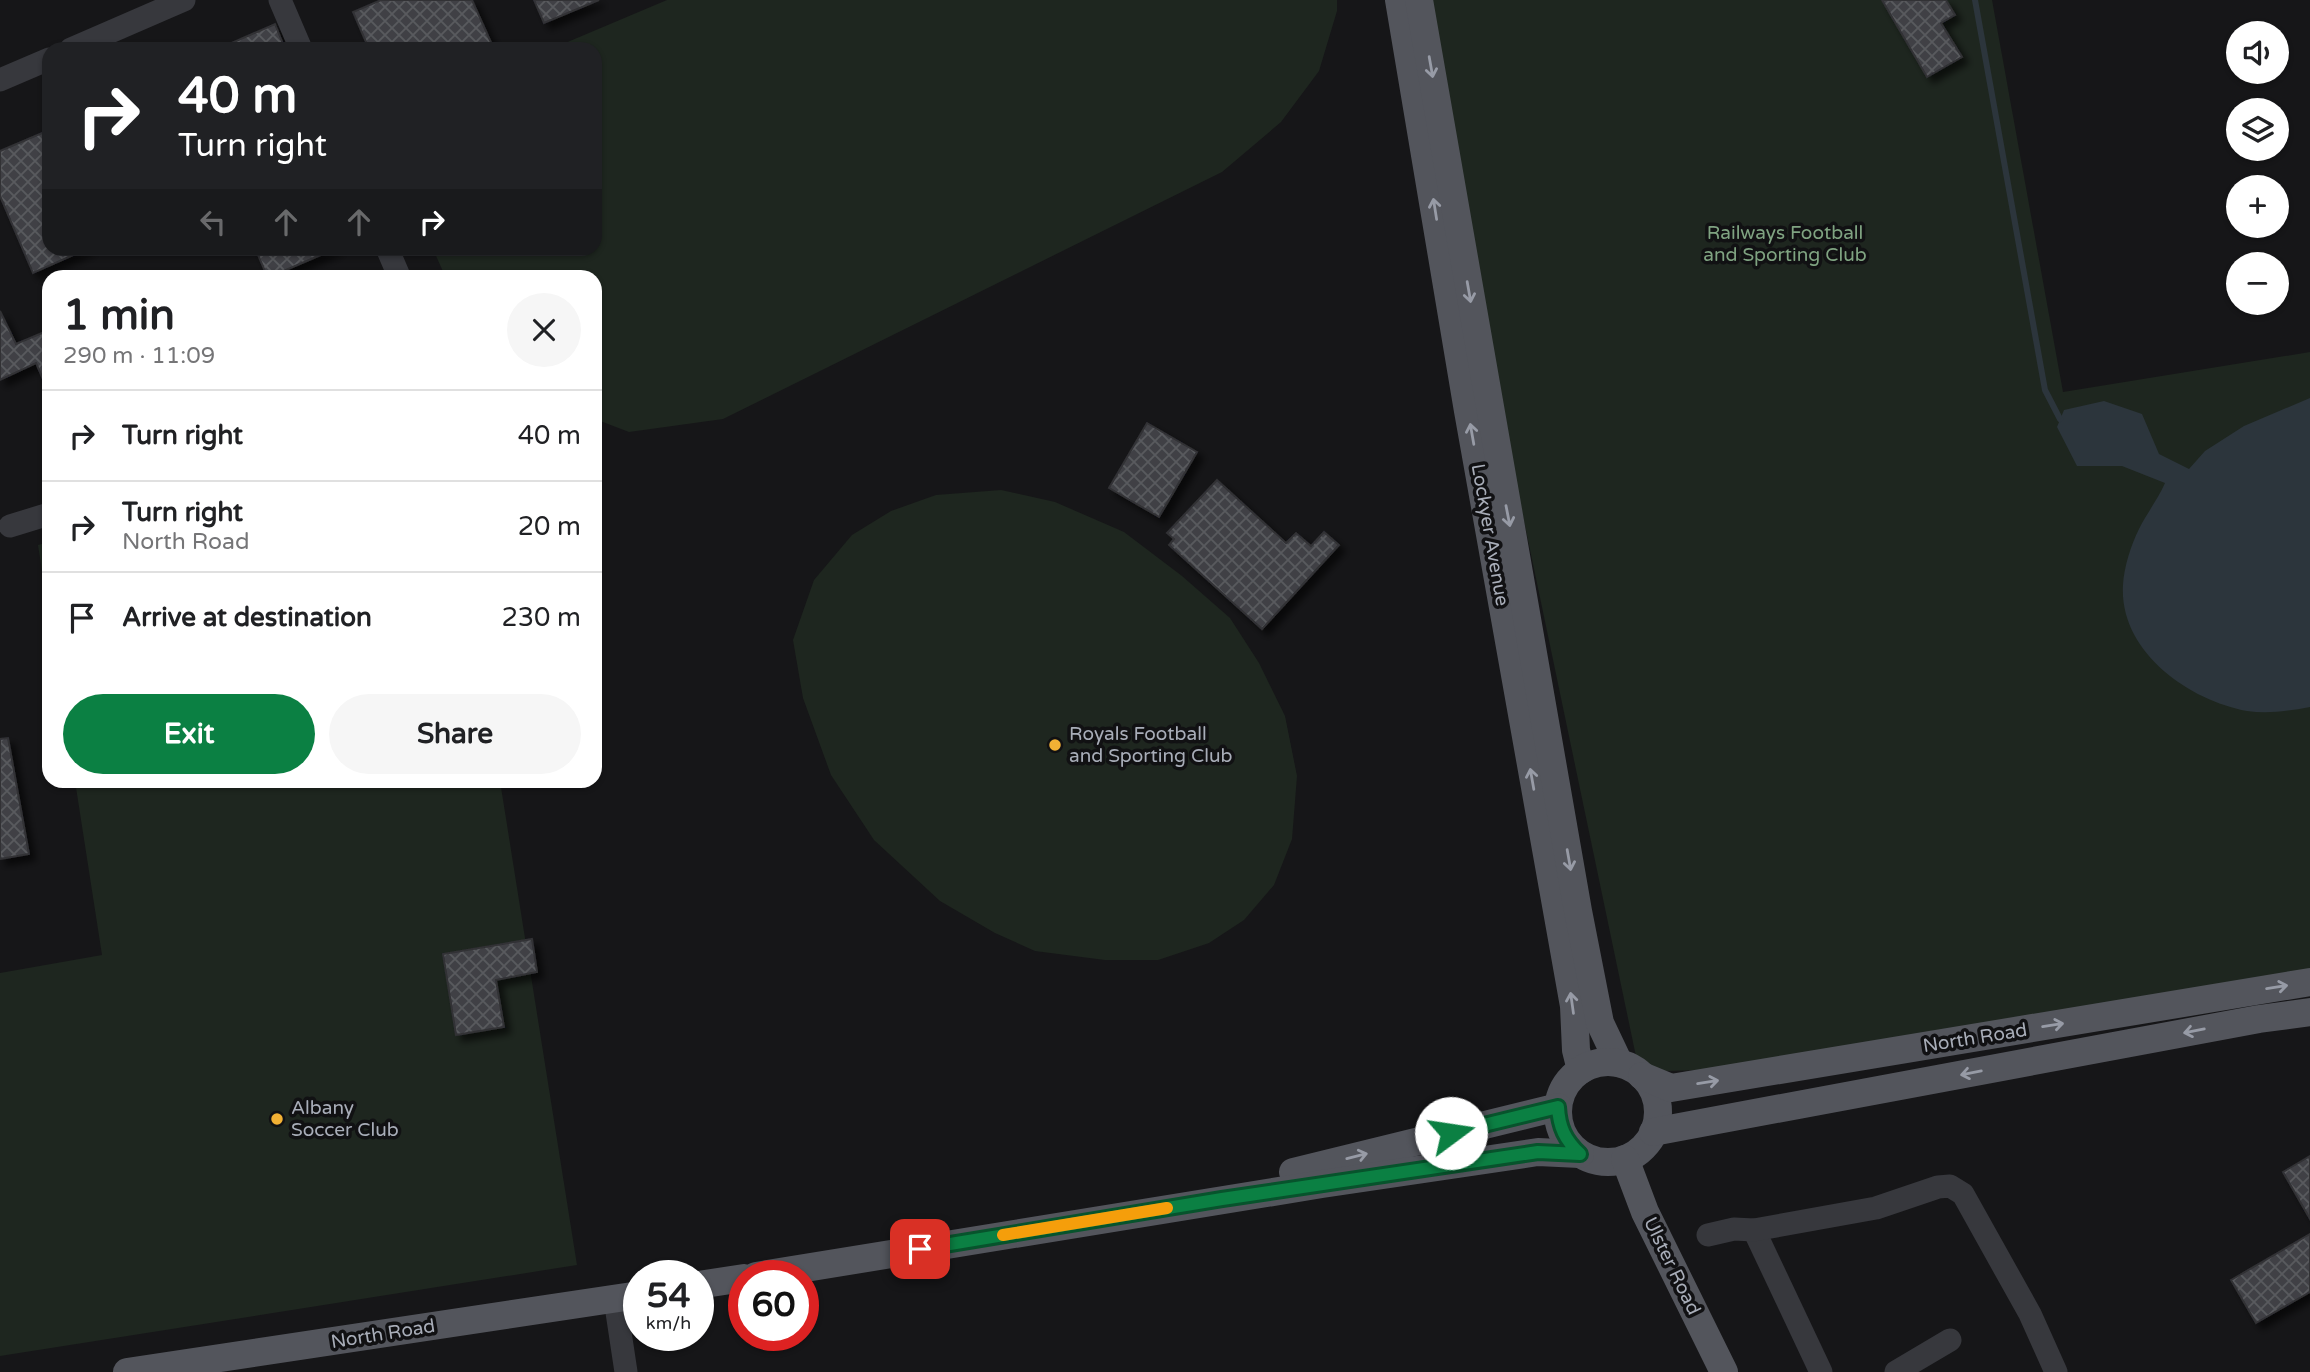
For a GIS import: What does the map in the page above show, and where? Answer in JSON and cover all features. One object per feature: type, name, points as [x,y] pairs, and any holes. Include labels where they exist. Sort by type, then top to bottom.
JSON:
[{"type":"main road","name":"Lockyer Avenue","points":[[1399,0],[1468,411],[1574,1006],[1576,1050],[1581,1070]]},
{"type":"main road","name":"Lockyer Avenue","points":[[1419,0],[1578,911],[1600,1023],[1631,1070]]},
{"type":"main road","name":"North Road","points":[[1631,1070],[1671,1088],[2310,982]]},
{"type":"main road","name":"North Road","points":[[1653,1132],[2259,1019],[2310,1012]]},
{"type":"main road","points":[[819,1266],[1222,1199],[1538,1152],[1580,1154],[1602,1161],[1625,1159],[1642,1149],[1657,1120],[1656,1097],[1631,1070],[1593,1065],[1581,1070],[1566,1086],[1558,1107],[1559,1120],[1570,1145],[1580,1154]]},
{"type":"main road","points":[[1222,1199],[1296,1171],[1558,1107]]},
{"type":"main road","name":"Ulster Road","points":[[1625,1159],[1645,1212],[1724,1372]]},
{"type":"main road","name":"North Road","points":[[127,1372],[623,1298]]},
{"type":"street","points":[[87,42],[184,0]]},
{"type":"street","points":[[280,0],[298,42]]},
{"type":"street","points":[[0,80],[42,62]]},
{"type":"street","points":[[10,526],[42,516]]},
{"type":"street","points":[[1708,1235],[1734,1229],[1754,1230],[1876,1208],[1938,1187],[1950,1186],[1963,1194],[2029,1314],[2056,1372]]},
{"type":"street","points":[[1754,1230],[1821,1372]]},
{"type":"street","points":[[1896,1372],[1950,1340]]},
{"type":"street","points":[[625,1372],[626,1351]]},
{"type":"green space","points":[[667,0],[1337,0],[1337,11],[1319,71],[1281,122],[1222,172],[723,419],[629,432],[602,422],[602,270],[442,270],[436,256],[602,256],[602,42],[568,42]]},
{"type":"green space","name":"Railways Football and Sporting Club","points":[[1415,0],[1992,0],[2063,392],[2310,352],[2310,972],[1703,1070],[1666,1071],[1638,1066]]},
{"type":"green space","name":"Royals Football and Sporting Club","points":[[1001,490],[1055,502],[1124,532],[1182,576],[1230,618],[1259,663],[1285,716],[1297,776],[1292,839],[1274,885],[1244,920],[1209,943],[1158,960],[1105,960],[1035,951],[995,933],[940,901],[874,840],[831,775],[803,698],[793,640],[814,580],[852,535],[891,511],[936,495]]},
{"type":"green space","points":[[42,544],[42,571],[38,545]]},
{"type":"green space","name":"Albany Soccer Club","points":[[76,788],[501,788],[577,1265],[0,1356],[0,973],[102,955]]},
{"type":"shaded area","points":[[2310,398],[2310,707],[2278,712],[2247,711],[2202,696],[2181,684],[2161,669],[2132,631],[2125,609],[2123,585],[2126,564],[2139,529],[2165,483],[2122,466],[2077,466],[2057,427],[2064,410],[2104,401],[2142,414],[2159,454],[2189,469],[2205,451],[2244,426]]},
{"type":"building","points":[[381,0],[472,0],[491,42],[366,42],[353,12]]},
{"type":"building","points":[[534,0],[599,0],[544,23]]},
{"type":"building","points":[[1882,0],[1946,0],[1955,15],[1941,23],[1962,57],[1927,77]]},
{"type":"building","points":[[275,24],[282,42],[234,42]]},
{"type":"building","points":[[42,133],[42,256],[71,256],[33,273],[0,196],[0,151]]},
{"type":"building","points":[[258,256],[318,256],[286,270],[264,270]]},
{"type":"building","points":[[0,311],[16,344],[42,333],[42,377],[36,363],[0,380]]},
{"type":"building","points":[[1147,423],[1197,452],[1159,517],[1109,488]]},
{"type":"building","points":[[1217,480],[1286,543],[1296,533],[1311,546],[1324,532],[1339,545],[1262,629],[1169,545],[1174,539],[1167,533]]},
{"type":"building","points":[[8,738],[29,854],[0,859],[0,739]]},
{"type":"building","points":[[532,939],[537,972],[496,980],[504,1027],[456,1035],[443,954]]},
{"type":"building","points":[[2310,1156],[2310,1219],[2283,1172]]},
{"type":"building","points":[[2310,1234],[2310,1292],[2256,1323],[2231,1280]]},
{"type":"waterway","points":[[1975,0],[2045,390],[2060,419]]},
{"type":"slow traffic","points":[[1003,1235],[1167,1208]]},
{"type":"place","name":"Royals Football and Sporting Club","points":[[1055,745]]},
{"type":"place","name":"Albany Soccer Club","points":[[277,1119]]},
{"type":"route","points":[[920,1249],[1222,1199],[1538,1152],[1580,1154],[1570,1145],[1563,1133],[1558,1107],[1451,1133]]}]
